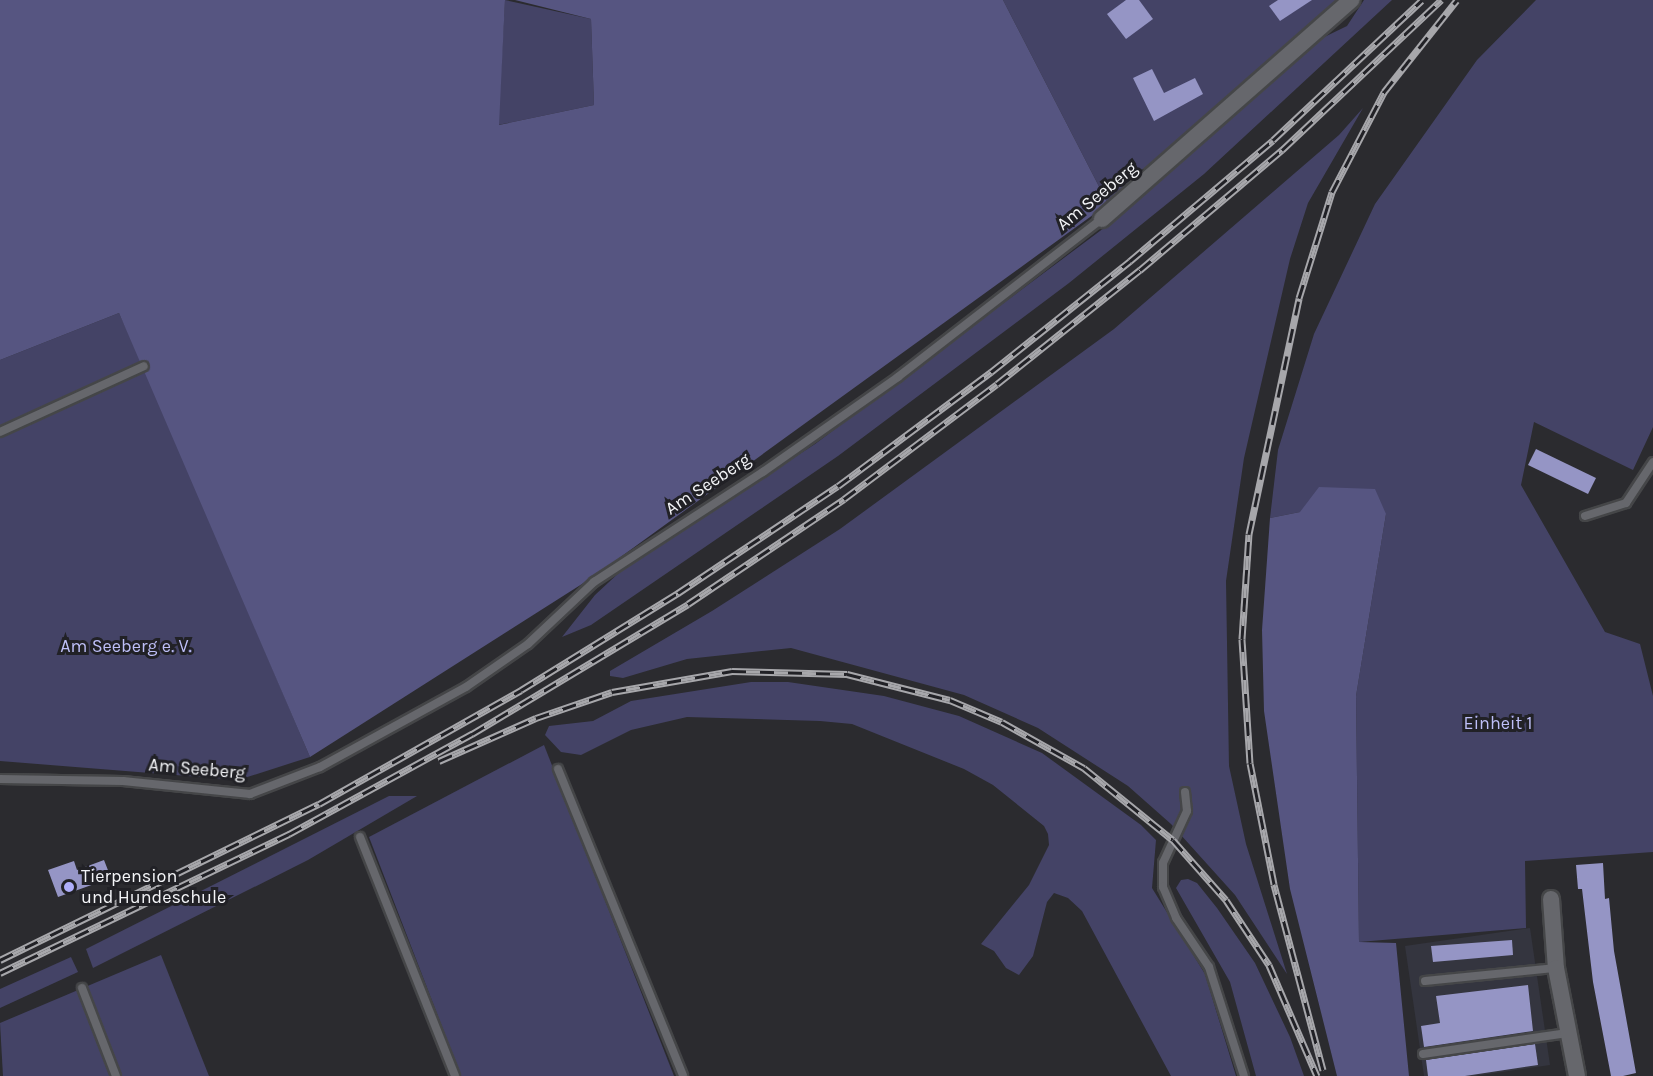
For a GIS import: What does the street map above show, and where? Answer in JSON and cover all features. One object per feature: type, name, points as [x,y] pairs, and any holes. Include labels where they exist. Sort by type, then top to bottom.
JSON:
[{"type":"street","name":"Am Seeberg","points":[[1102,219],[1351,0]]},
{"type":"street","points":[[1551,899],[1556,968],[1577,1076]]},
{"type":"lane","name":"Am Seeberg","points":[[0,779],[123,781],[250,794],[320,768],[466,687],[528,644],[594,582],[763,472],[898,377],[1102,219]]},
{"type":"lane","points":[[0,432],[144,366]]},
{"type":"lane","points":[[1585,516],[1626,503],[1653,462]]},
{"type":"lane","points":[[558,770],[683,1076]]},
{"type":"lane","points":[[1185,792],[1187,811],[1163,863],[1163,886],[1176,918],[1209,967],[1244,1076]]},
{"type":"lane","points":[[360,837],[455,1076]]},
{"type":"lane","points":[[1425,981],[1556,968]]},
{"type":"lane","points":[[82,988],[116,1076]]},
{"type":"lane","points":[[1424,1054],[1567,1033]]},
{"type":"shaded area","points":[[0,0],[505,0],[499,125],[594,105],[591,19],[515,0],[1003,0],[1108,204],[593,577],[310,757],[119,313],[0,360]]},
{"type":"shaded area","points":[[1319,487],[1375,489],[1386,514],[1356,696],[1359,942],[1396,943],[1409,1076],[1337,1076],[1290,889],[1264,711],[1262,630],[1270,518],[1300,512]]},
{"type":"shaded area","points":[[1530,928],[1550,1065],[1474,1076],[1424,1076],[1405,946]]},
{"type":"green space","points":[[505,0],[591,19],[594,105],[498,125]]},
{"type":"green space","points":[[1003,0],[1336,0],[1108,204]]},
{"type":"green space","points":[[1364,0],[1392,0],[1204,174],[1069,283],[838,456],[591,625],[562,637],[595,595],[623,569],[815,444],[1120,216],[1314,42],[1347,26]]},
{"type":"green space","name":"Einheit 1","points":[[1536,0],[1653,0],[1653,427],[1633,470],[1534,422],[1521,485],[1605,632],[1640,644],[1653,696],[1653,852],[1525,861],[1526,928],[1359,942],[1356,696],[1386,514],[1300,512],[1270,518],[1278,450],[1314,334],[1375,204],[1477,60]]},
{"type":"green space","points":[[1363,108],[1308,203],[1290,259],[1244,458],[1226,581],[1229,766],[1246,844],[1287,974],[1235,895],[1171,824],[1128,786],[1038,728],[964,695],[791,648],[687,659],[623,678],[610,676],[610,671],[712,611],[840,529],[1114,329],[1339,135]]},
{"type":"green space","name":"Am Seeberg e. V.","points":[[119,313],[144,366],[310,757],[238,780],[0,761],[0,360]]},
{"type":"green space","points":[[751,682],[788,682],[884,696],[959,716],[1042,753],[1141,825],[1156,840],[1152,888],[1205,974],[1236,1076],[1171,1076],[1082,911],[1068,898],[1054,893],[1047,902],[1033,956],[1019,975],[1006,968],[994,951],[981,944],[1029,885],[1049,845],[1048,834],[1044,826],[993,785],[964,769],[852,724],[820,721],[687,717],[631,730],[581,755],[561,752],[545,735],[549,726],[593,721],[631,701]]},
{"type":"green space","points":[[544,745],[674,1076],[461,1076],[369,837]]},
{"type":"green space","points":[[389,796],[417,796],[308,860],[93,968],[86,949]]},
{"type":"green space","points":[[1188,879],[1197,883],[1217,908],[1255,963],[1290,1037],[1304,1076],[1256,1076],[1230,982],[1176,888],[1181,880]]},
{"type":"green space","points":[[161,955],[209,1076],[3,1076],[0,1023]]},
{"type":"green space","points":[[71,957],[78,972],[0,1008],[0,989]]},
{"type":"building","points":[[1126,0],[1139,0],[1153,19],[1126,39],[1107,14]]},
{"type":"building","points":[[1278,0],[1312,0],[1280,21],[1269,6]]},
{"type":"building","points":[[1152,69],[1164,93],[1195,78],[1203,94],[1154,121],[1133,78]]},
{"type":"building","points":[[1536,449],[1596,478],[1588,494],[1528,465]]},
{"type":"building","name":"Tierpension und Hundeschule","points":[[104,860],[111,878],[58,897],[48,870],[74,861],[77,870]]},
{"type":"building","points":[[1603,863],[1605,899],[1609,898],[1614,951],[1636,1073],[1623,1076],[1611,1076],[1593,982],[1582,889],[1578,889],[1576,865]]},
{"type":"building","points":[[1512,940],[1513,955],[1433,962],[1431,946]]},
{"type":"building","points":[[1528,985],[1533,1031],[1424,1047],[1421,1026],[1440,1023],[1436,996]]},
{"type":"building","points":[[1535,1044],[1538,1065],[1465,1076],[1428,1076],[1426,1060]]},
{"type":"railway","points":[[0,960],[319,804],[521,690],[678,593],[838,486],[991,372],[1130,261],[1273,140],[1422,0]]},
{"type":"railway","points":[[0,973],[289,834],[472,734],[688,604],[844,499],[997,384],[1140,270],[1282,150],[1441,0]]},
{"type":"railway","points":[[1323,1070],[1274,884],[1250,763],[1242,639],[1249,534],[1299,298],[1332,192],[1384,92],[1457,0]]},
{"type":"railway","points":[[439,761],[536,718],[612,692],[732,671],[847,674],[950,700],[1002,722],[1084,768],[1173,840],[1226,900],[1269,965],[1317,1076]]},
{"type":"place","name":"Tierpension und Hundeschule","points":[[69,887]]}]
